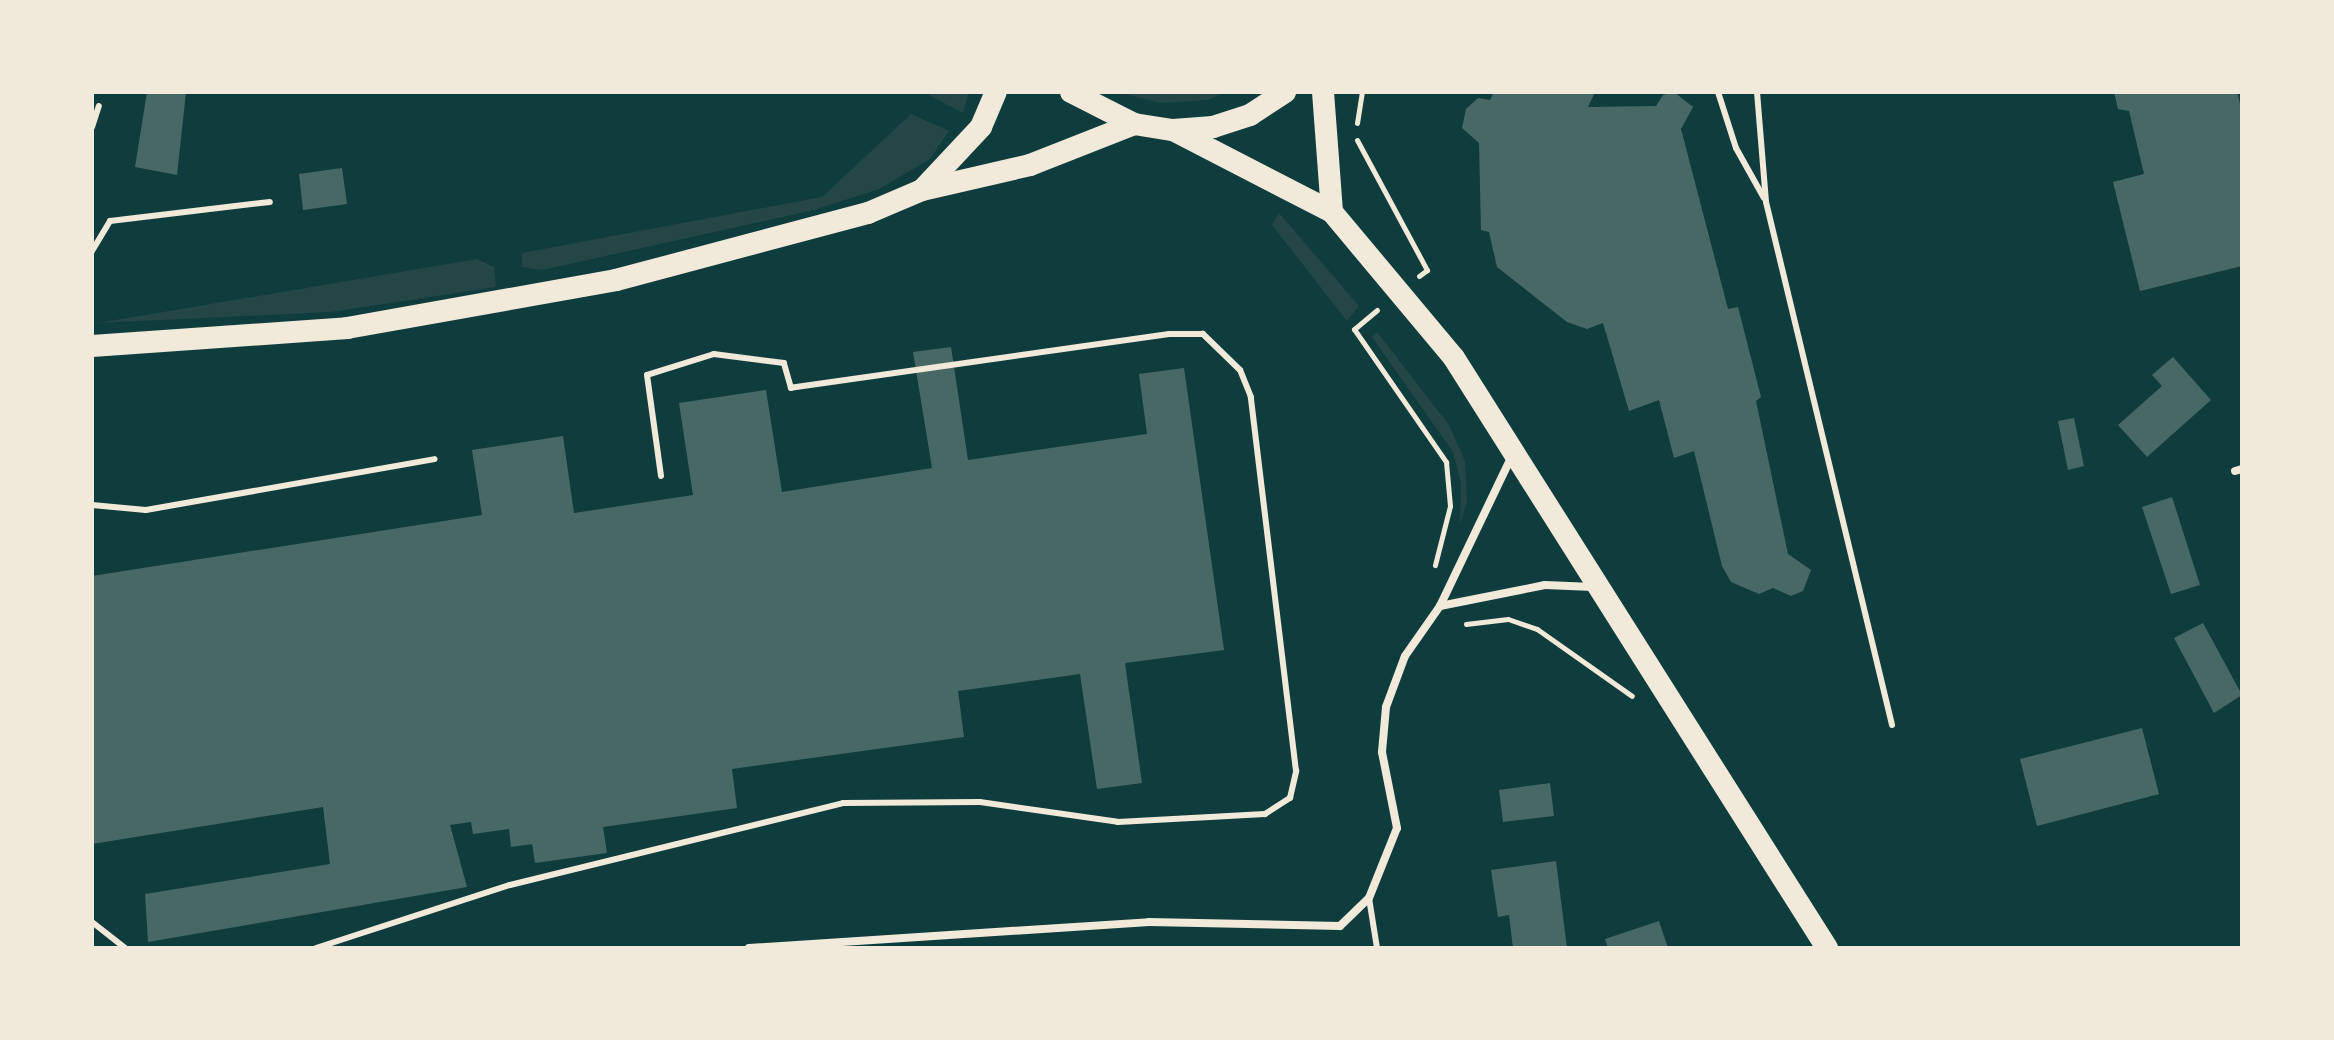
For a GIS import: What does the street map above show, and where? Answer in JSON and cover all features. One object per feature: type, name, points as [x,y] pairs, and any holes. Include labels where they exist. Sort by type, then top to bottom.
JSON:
[{"type":"highway","points":[[922,190],[981,127],[996,92]]},
{"type":"highway","points":[[1071,92],[1134,124],[1173,130],[1213,127],[1250,115],[1285,92]]},
{"type":"highway","points":[[1323,92],[1332,212]]},
{"type":"highway","points":[[92,346],[347,328],[616,280],[868,213],[922,190],[1030,165],[1134,124]]},
{"type":"highway","points":[[1173,130],[1332,212],[1454,358],[1827,948]]},
{"type":"street","points":[[749,948],[1149,922],[1340,926],[1369,898],[1397,828],[1382,752],[1386,707],[1405,656],[1437,609],[1515,450]]},
{"type":"street","points":[[1437,609],[1545,585],[1599,587]]},
{"type":"lane","points":[[1718,92],[1736,148],[1766,202]]},
{"type":"lane","points":[[1757,92],[1766,202],[1892,725]]},
{"type":"lane","points":[[92,127],[99,106]]},
{"type":"lane","points":[[92,251],[110,221],[270,202]]},
{"type":"lane","points":[[316,948],[510,885],[843,803],[980,802],[1118,822],[1265,814],[1290,798],[1296,771],[1251,397],[1240,370],[1203,334],[1169,334],[791,388],[784,363],[714,354],[647,375],[661,476]]},
{"type":"lane","points":[[92,505],[146,510],[435,459]]},
{"type":"lane","points":[[1369,898],[1377,948]]},
{"type":"lane","points":[[92,922],[125,948]]},
{"type":"path","points":[[1362,92],[1355,137],[1427,270]]},
{"type":"path","points":[[1354,329],[1446,462],[1450,506],[1435,558],[1437,609],[1472,627],[1508,619],[1537,629],[1641,702]]},
{"type":"shaded area","points":[[931,92],[969,92],[963,113],[929,95]]},
{"type":"shaded area","points":[[1117,92],[1226,92],[1208,100],[1161,103]]},
{"type":"shaded area","points":[[911,114],[949,131],[930,159],[879,189],[814,210],[542,270],[522,267],[522,253],[822,197]]},
{"type":"shaded area","points":[[1279,213],[1359,306],[1347,321],[1272,225]]},
{"type":"shaded area","points":[[477,259],[494,267],[496,287],[331,312],[98,323]]},
{"type":"shaded area","points":[[1377,332],[1449,425],[1465,461],[1467,501],[1460,524],[1461,484],[1453,452],[1372,337]]},
{"type":"building","points":[[147,92],[186,92],[177,175],[135,167]]},
{"type":"building","points":[[1494,92],[1595,92],[1588,107],[1656,106],[1663,95],[1674,92],[1693,107],[1681,129],[1728,309],[1738,307],[1761,397],[1756,401],[1788,554],[1811,570],[1803,591],[1791,596],[1773,588],[1759,594],[1731,582],[1722,566],[1694,451],[1674,458],[1659,400],[1629,411],[1603,323],[1587,329],[1567,322],[1497,267],[1489,232],[1481,230],[1479,143],[1462,128],[1466,109],[1478,98],[1490,100]]},
{"type":"building","points":[[2114,92],[2237,92],[2242,111],[2242,266],[2140,291],[2113,182],[2144,174],[2129,111],[2118,109]]},
{"type":"building","points":[[342,168],[347,204],[303,210],[299,174]]},
{"type":"building","points":[[951,347],[968,460],[1147,434],[1139,374],[1184,368],[1224,650],[1125,663],[1142,783],[1097,789],[1080,674],[958,691],[964,737],[732,769],[737,808],[603,827],[607,853],[535,863],[532,844],[511,847],[509,829],[473,834],[471,822],[450,825],[467,887],[148,942],[145,894],[330,864],[323,807],[92,844],[92,576],[482,515],[472,450],[563,436],[574,513],[693,495],[679,403],[766,390],[782,492],[932,468],[913,352]]},
{"type":"building","points":[[2173,357],[2211,400],[2147,457],[2118,425],[2162,386],[2152,375]]},
{"type":"building","points":[[2074,418],[2084,466],[2068,470],[2058,421]]},
{"type":"building","points":[[2172,497],[2200,585],[2171,594],[2142,507]]},
{"type":"building","points":[[2203,623],[2242,695],[2214,713],[2174,638]]},
{"type":"building","points":[[2142,728],[2159,794],[2037,826],[2020,759]]},
{"type":"building","points":[[1550,783],[1554,816],[1503,822],[1499,790]]},
{"type":"building","points":[[1556,861],[1567,948],[1513,948],[1509,915],[1498,917],[1491,870]]},
{"type":"building","points":[[1659,921],[1668,948],[1608,948],[1605,939]]}]
